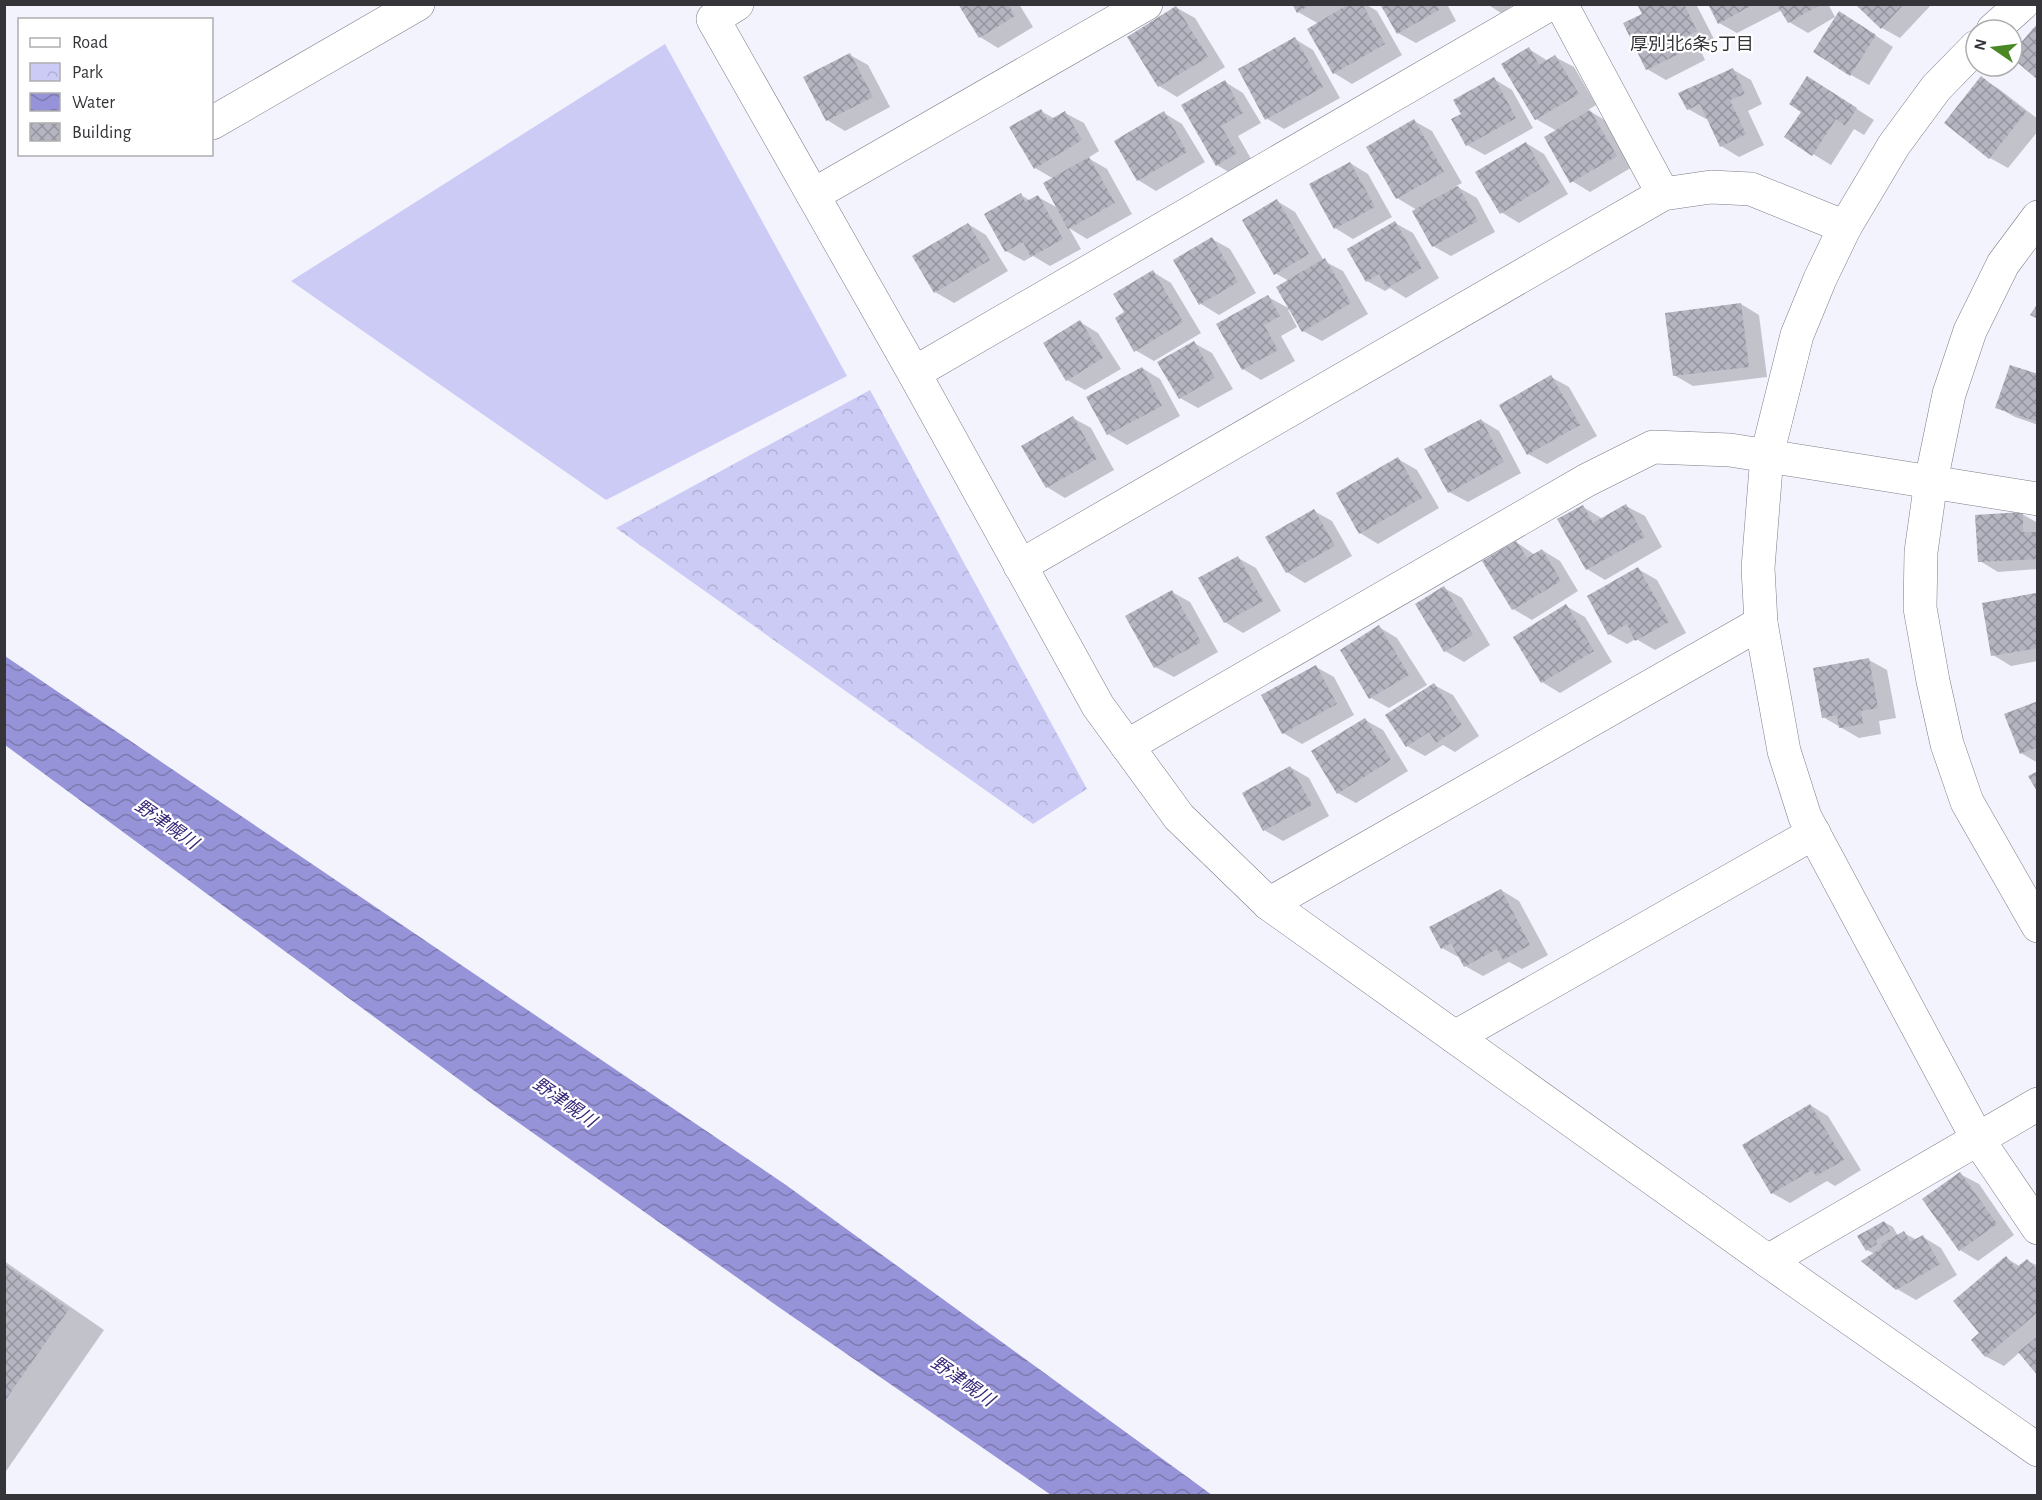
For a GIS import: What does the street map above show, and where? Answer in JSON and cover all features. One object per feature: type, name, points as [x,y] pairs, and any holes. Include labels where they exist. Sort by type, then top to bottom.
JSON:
[{"type":"street","points":[[213,122],[418,4]]},
{"type":"street","points":[[737,4],[713,19],[914,373],[1098,706],[1179,817],[1269,904],[1768,1261],[2037,1450]]},
{"type":"street","points":[[813,195],[1146,4]]},
{"type":"street","points":[[914,373],[1550,4]]},
{"type":"street","points":[[1561,4],[1663,194]]},
{"type":"street","points":[[2006,18],[2022,4]]},
{"type":"street","points":[[1964,60],[1929,98],[1894,145],[1845,227],[1797,335],[1767,455],[1758,568],[1761,623],[1784,751],[1805,817],[1977,1138],[2037,1228]]},
{"type":"street","points":[[1020,566],[1663,194],[1711,187],[1751,189],[1845,227]]},
{"type":"street","points":[[2037,217],[2003,264],[1970,331],[1949,394],[1931,481],[1921,552],[1920,608],[1947,744],[1968,802],[2037,926]]},
{"type":"street","points":[[1127,746],[1587,480],[1653,447],[1730,450],[1767,455],[2037,499]]},
{"type":"street","points":[[1269,904],[1761,623]]},
{"type":"street","points":[[1455,1037],[1814,832]]},
{"type":"street","points":[[1768,1261],[2037,1104]]},
{"type":"green space","points":[[665,44],[847,376],[606,500],[291,281]]},
{"type":"green space","points":[[870,390],[1087,789],[1033,824],[616,528]]},
{"type":"water","name":"野津幌川","points":[[5,656],[786,1185],[1212,1495],[1051,1495],[780,1308],[495,1106],[5,745]]},
{"type":"building","points":[[958,4],[1008,4],[1015,16],[979,38]]},
{"type":"building","points":[[1292,4],[1311,4],[1297,13]]},
{"type":"building","points":[[1349,4],[1362,4],[1385,44],[1333,74],[1307,29]]},
{"type":"building","points":[[1380,4],[1436,4],[1439,10],[1397,34]]},
{"type":"building","points":[[1637,4],[1684,4],[1697,31],[1682,38],[1687,50],[1646,70],[1623,23],[1642,14]]},
{"type":"building","points":[[1708,4],[1754,4],[1718,24]]},
{"type":"building","points":[[1858,4],[1904,4],[1881,29],[1857,6]]},
{"type":"building","points":[[1777,5],[1817,5],[1818,6],[1788,23]]},
{"type":"building","points":[[1176,6],[1208,57],[1158,87],[1127,37]]},
{"type":"building","points":[[1839,11],[1876,35],[1850,76],[1813,52]]},
{"type":"building","points":[[2038,23],[2038,80],[2024,68],[2024,39]]},
{"type":"building","points":[[1295,37],[1323,87],[1265,120],[1238,69]]},
{"type":"building","points":[[1529,47],[1539,65],[1555,55],[1579,94],[1535,120],[1501,64]]},
{"type":"building","points":[[850,53],[873,97],[826,121],[803,77]]},
{"type":"building","points":[[1733,68],[1745,94],[1730,100],[1746,134],[1720,147],[1700,104],[1687,110],[1678,93]]},
{"type":"building","points":[[1807,76],[1857,108],[1845,126],[1836,119],[1812,156],[1784,137],[1801,112],[1789,104]]},
{"type":"building","points":[[1494,77],[1516,118],[1466,146],[1451,119],[1461,114],[1453,100]]},
{"type":"building","points":[[1979,78],[1984,78],[2026,112],[1989,159],[1944,123]]},
{"type":"building","points":[[1225,80],[1243,113],[1221,126],[1237,153],[1216,166],[1181,105]]},
{"type":"building","points":[[1041,109],[1048,121],[1065,111],[1082,140],[1034,169],[1009,127]]},
{"type":"building","points":[[1590,110],[1617,156],[1570,183],[1544,137]]},
{"type":"building","points":[[1164,111],[1187,152],[1137,181],[1114,141]]},
{"type":"building","points":[[1414,119],[1444,172],[1396,199],[1366,147]]},
{"type":"building","points":[[1526,142],[1550,183],[1500,214],[1475,172]]},
{"type":"building","points":[[1089,157],[1115,203],[1068,229],[1043,183]]},
{"type":"building","points":[[1350,162],[1375,207],[1334,229],[1309,184]]},
{"type":"building","points":[[1458,186],[1478,221],[1432,247],[1412,211]]},
{"type":"building","points":[[1021,193],[1025,202],[1038,195],[1063,239],[1031,257],[1023,242],[1005,252],[984,214]]},
{"type":"building","points":[[1277,199],[1309,254],[1274,275],[1242,220]]},
{"type":"building","points":[[1395,221],[1422,268],[1387,288],[1379,274],[1366,282],[1347,249]]},
{"type":"building","points":[[968,223],[990,260],[934,293],[912,256]]},
{"type":"building","points":[[1212,237],[1238,282],[1199,305],[1173,260]]},
{"type":"building","points":[[1325,258],[1351,303],[1302,332],[1276,287]]},
{"type":"building","points":[[1153,270],[1183,322],[1134,352],[1115,318],[1124,312],[1113,294]]},
{"type":"building","points":[[1268,295],[1280,316],[1264,325],[1278,350],[1242,370],[1216,324]]},
{"type":"building","points":[[1741,303],[1749,367],[1673,376],[1665,313]]},
{"type":"building","points":[[2038,303],[2038,319],[2030,315]]},
{"type":"building","points":[[1080,320],[1103,358],[1066,381],[1043,343]]},
{"type":"building","points":[[1194,341],[1215,378],[1179,399],[1157,362]]},
{"type":"building","points":[[2010,365],[2038,374],[2038,422],[1995,408]]},
{"type":"building","points":[[1142,367],[1162,406],[1107,435],[1086,397]]},
{"type":"building","points":[[1551,375],[1580,425],[1527,455],[1499,405]]},
{"type":"building","points":[[1073,416],[1097,459],[1046,488],[1021,446]]},
{"type":"building","points":[[1481,419],[1504,462],[1448,493],[1424,449]]},
{"type":"building","points":[[1398,457],[1422,498],[1359,534],[1336,493]]},
{"type":"building","points":[[1626,504],[1645,537],[1586,570],[1557,519],[1583,505],[1593,523]]},
{"type":"building","points":[[1314,509],[1335,546],[1286,573],[1265,537]]},
{"type":"building","points":[[2023,512],[2023,532],[2038,532],[2038,559],[1978,562],[1975,515]]},
{"type":"building","points":[[1516,541],[1527,558],[1542,549],[1561,581],[1512,610],[1482,561]]},
{"type":"building","points":[[1238,556],[1263,601],[1224,623],[1198,578]]},
{"type":"building","points":[[1638,567],[1669,622],[1635,641],[1627,624],[1608,635],[1587,596]]},
{"type":"building","points":[[1444,586],[1473,635],[1444,652],[1415,604]]},
{"type":"building","points":[[1172,590],[1201,642],[1154,668],[1125,616]]},
{"type":"building","points":[[2036,593],[2038,648],[1991,656],[1982,603]]},
{"type":"building","points":[[1566,604],[1594,651],[1541,683],[1513,637]]},
{"type":"building","points":[[1379,625],[1409,675],[1369,699],[1340,650]]},
{"type":"building","points":[[1869,658],[1878,708],[1861,711],[1863,724],[1839,728],[1837,715],[1822,718],[1813,668]]},
{"type":"building","points":[[1316,665],[1337,704],[1282,734],[1261,695]]},
{"type":"building","points":[[1434,683],[1462,725],[1436,743],[1429,732],[1406,747],[1385,715]]},
{"type":"building","points":[[2038,701],[2038,747],[2020,754],[2004,714]]},
{"type":"building","points":[[1365,718],[1391,760],[1337,794],[1311,751]]},
{"type":"building","points":[[1290,766],[1312,805],[1263,831],[1242,793]]},
{"type":"building","points":[[2038,771],[2038,793],[2028,776]]},
{"type":"building","points":[[1501,889],[1530,945],[1503,960],[1497,949],[1464,967],[1451,943],[1441,949],[1429,927]]},
{"type":"building","points":[[1810,1104],[1844,1160],[1816,1176],[1812,1170],[1771,1194],[1742,1145]]},
{"type":"building","points":[[1960,1172],[1997,1224],[1959,1251],[1922,1199]]},
{"type":"building","points":[[1884,1221],[1890,1231],[1876,1240],[1877,1244],[1866,1251],[1857,1236]]},
{"type":"building","points":[[1904,1231],[1910,1242],[1923,1235],[1940,1264],[1896,1290],[1861,1261],[1883,1247],[1881,1244]]},
{"type":"building","points":[[2006,1256],[2016,1268],[2027,1259],[2038,1271],[2038,1312],[1985,1357],[1971,1340],[1979,1333],[1953,1301]]},
{"type":"building","points":[[4,1264],[69,1309],[4,1402]]},
{"type":"building","points":[[2038,1336],[2038,1376],[2018,1352]]},
{"type":"district","name":"厚別北6条5丁目","points":[[1692,45]]}]
